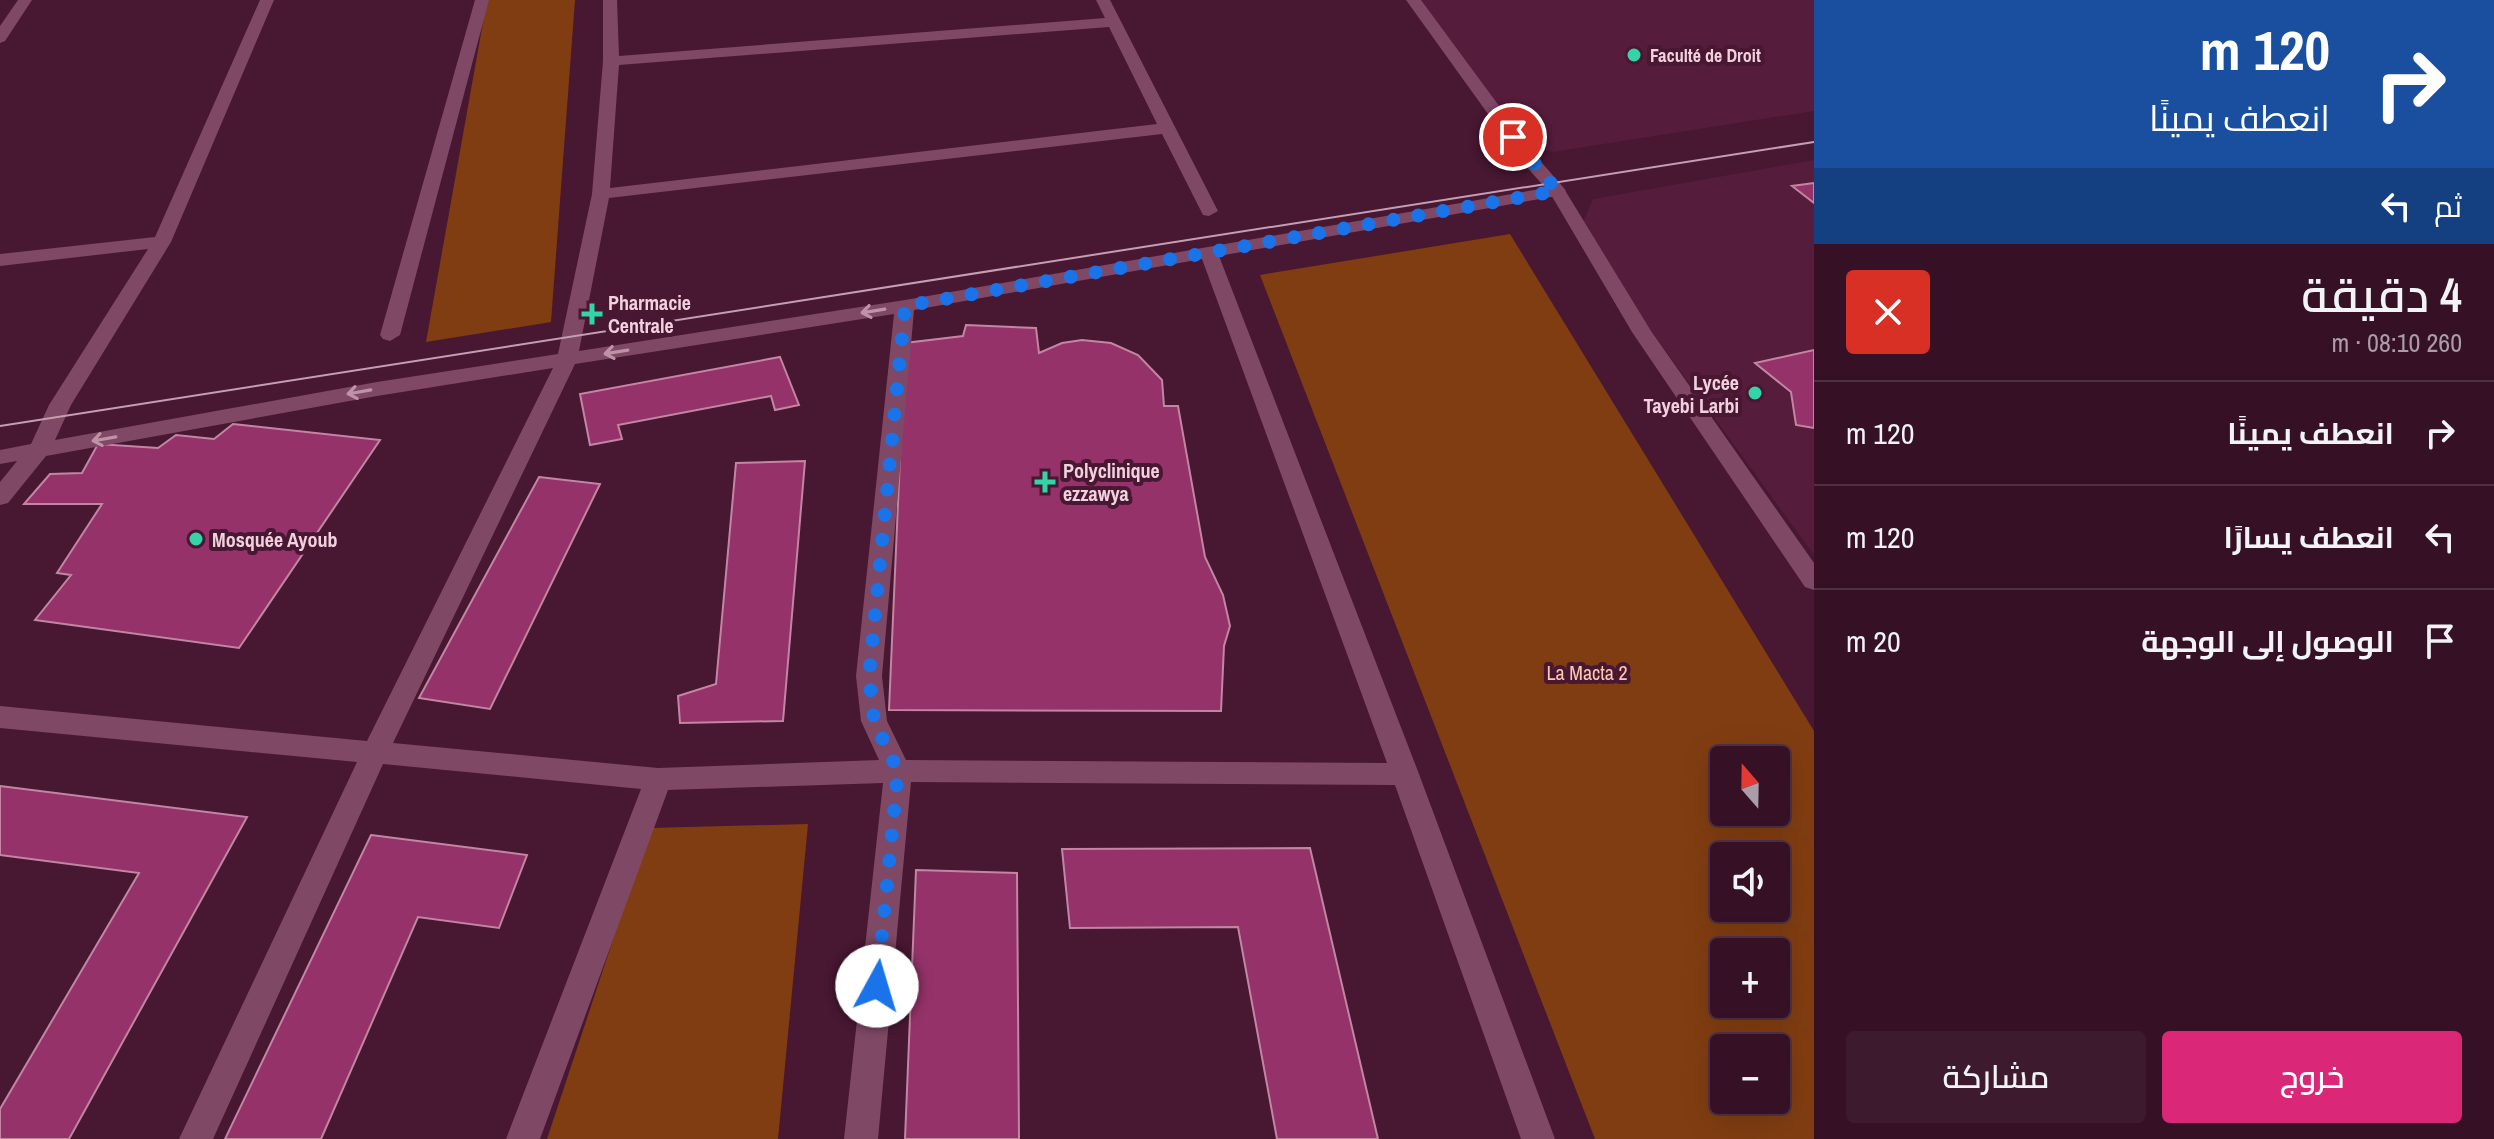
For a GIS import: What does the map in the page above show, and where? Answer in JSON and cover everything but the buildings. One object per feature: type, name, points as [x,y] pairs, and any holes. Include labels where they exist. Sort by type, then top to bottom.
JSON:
[{"type":"street","points":[[0,2],[22,0]]},
{"type":"street","points":[[0,38],[22,0]]},
{"type":"street","points":[[0,497],[39,450],[60,405],[162,242],[267,0]]},
{"type":"street","points":[[390,335],[482,0]]},
{"type":"street","points":[[196,1139],[374,754],[567,360],[601,194],[611,61],[610,0]]},
{"type":"street","points":[[1103,0],[1209,211]]},
{"type":"street","points":[[1413,0],[1530,160],[1557,191],[1642,332],[1814,581]]},
{"type":"street","points":[[611,61],[1113,22]]},
{"type":"street","points":[[601,194],[1167,128]]},
{"type":"street","points":[[0,457],[377,389],[905,306],[1557,191]]},
{"type":"street","points":[[0,260],[162,242]]},
{"type":"street","points":[[1209,254],[1405,774],[1538,1139]]},
{"type":"street","points":[[861,1139],[898,771],[874,721],[869,676],[905,306]]},
{"type":"street","points":[[0,717],[658,779],[898,771],[1405,774]]},
{"type":"street","points":[[523,1139],[658,779]]},
{"type":"shaded area","name":"Faculté de Droit","points":[[1415,0],[1814,0],[1814,111],[1553,152],[1516,140]]},
{"type":"shaded area","name":"Lycée Tayebi Larbi","points":[[1814,160],[1814,555],[1579,232],[1593,199]]},
{"type":"green space","points":[[487,0],[575,0],[551,322],[426,342]]},
{"type":"green space","name":"La Macta 2","points":[[1510,234],[1814,731],[1814,1139],[1595,1139],[1260,275]]},
{"type":"green space","points":[[808,824],[778,1139],[547,1139],[650,828]]},
{"type":"tram line","points":[[0,426],[1814,142]]},
{"type":"place","name":"Faculté de Droit","points":[[1634,55]]},
{"type":"place","name":"Pharmacie Centrale","points":[[592,314]]},
{"type":"place","name":"Lycée Tayebi Larbi","points":[[1755,393]]},
{"type":"place","name":"Polyclinique ezzawya","points":[[1045,482]]},
{"type":"place","name":"Mosquée Ayoub","points":[[196,539]]},
{"type":"route","points":[[877,986],[898,771],[874,721],[869,676],[905,306],[1557,191],[1513,137]]}]
